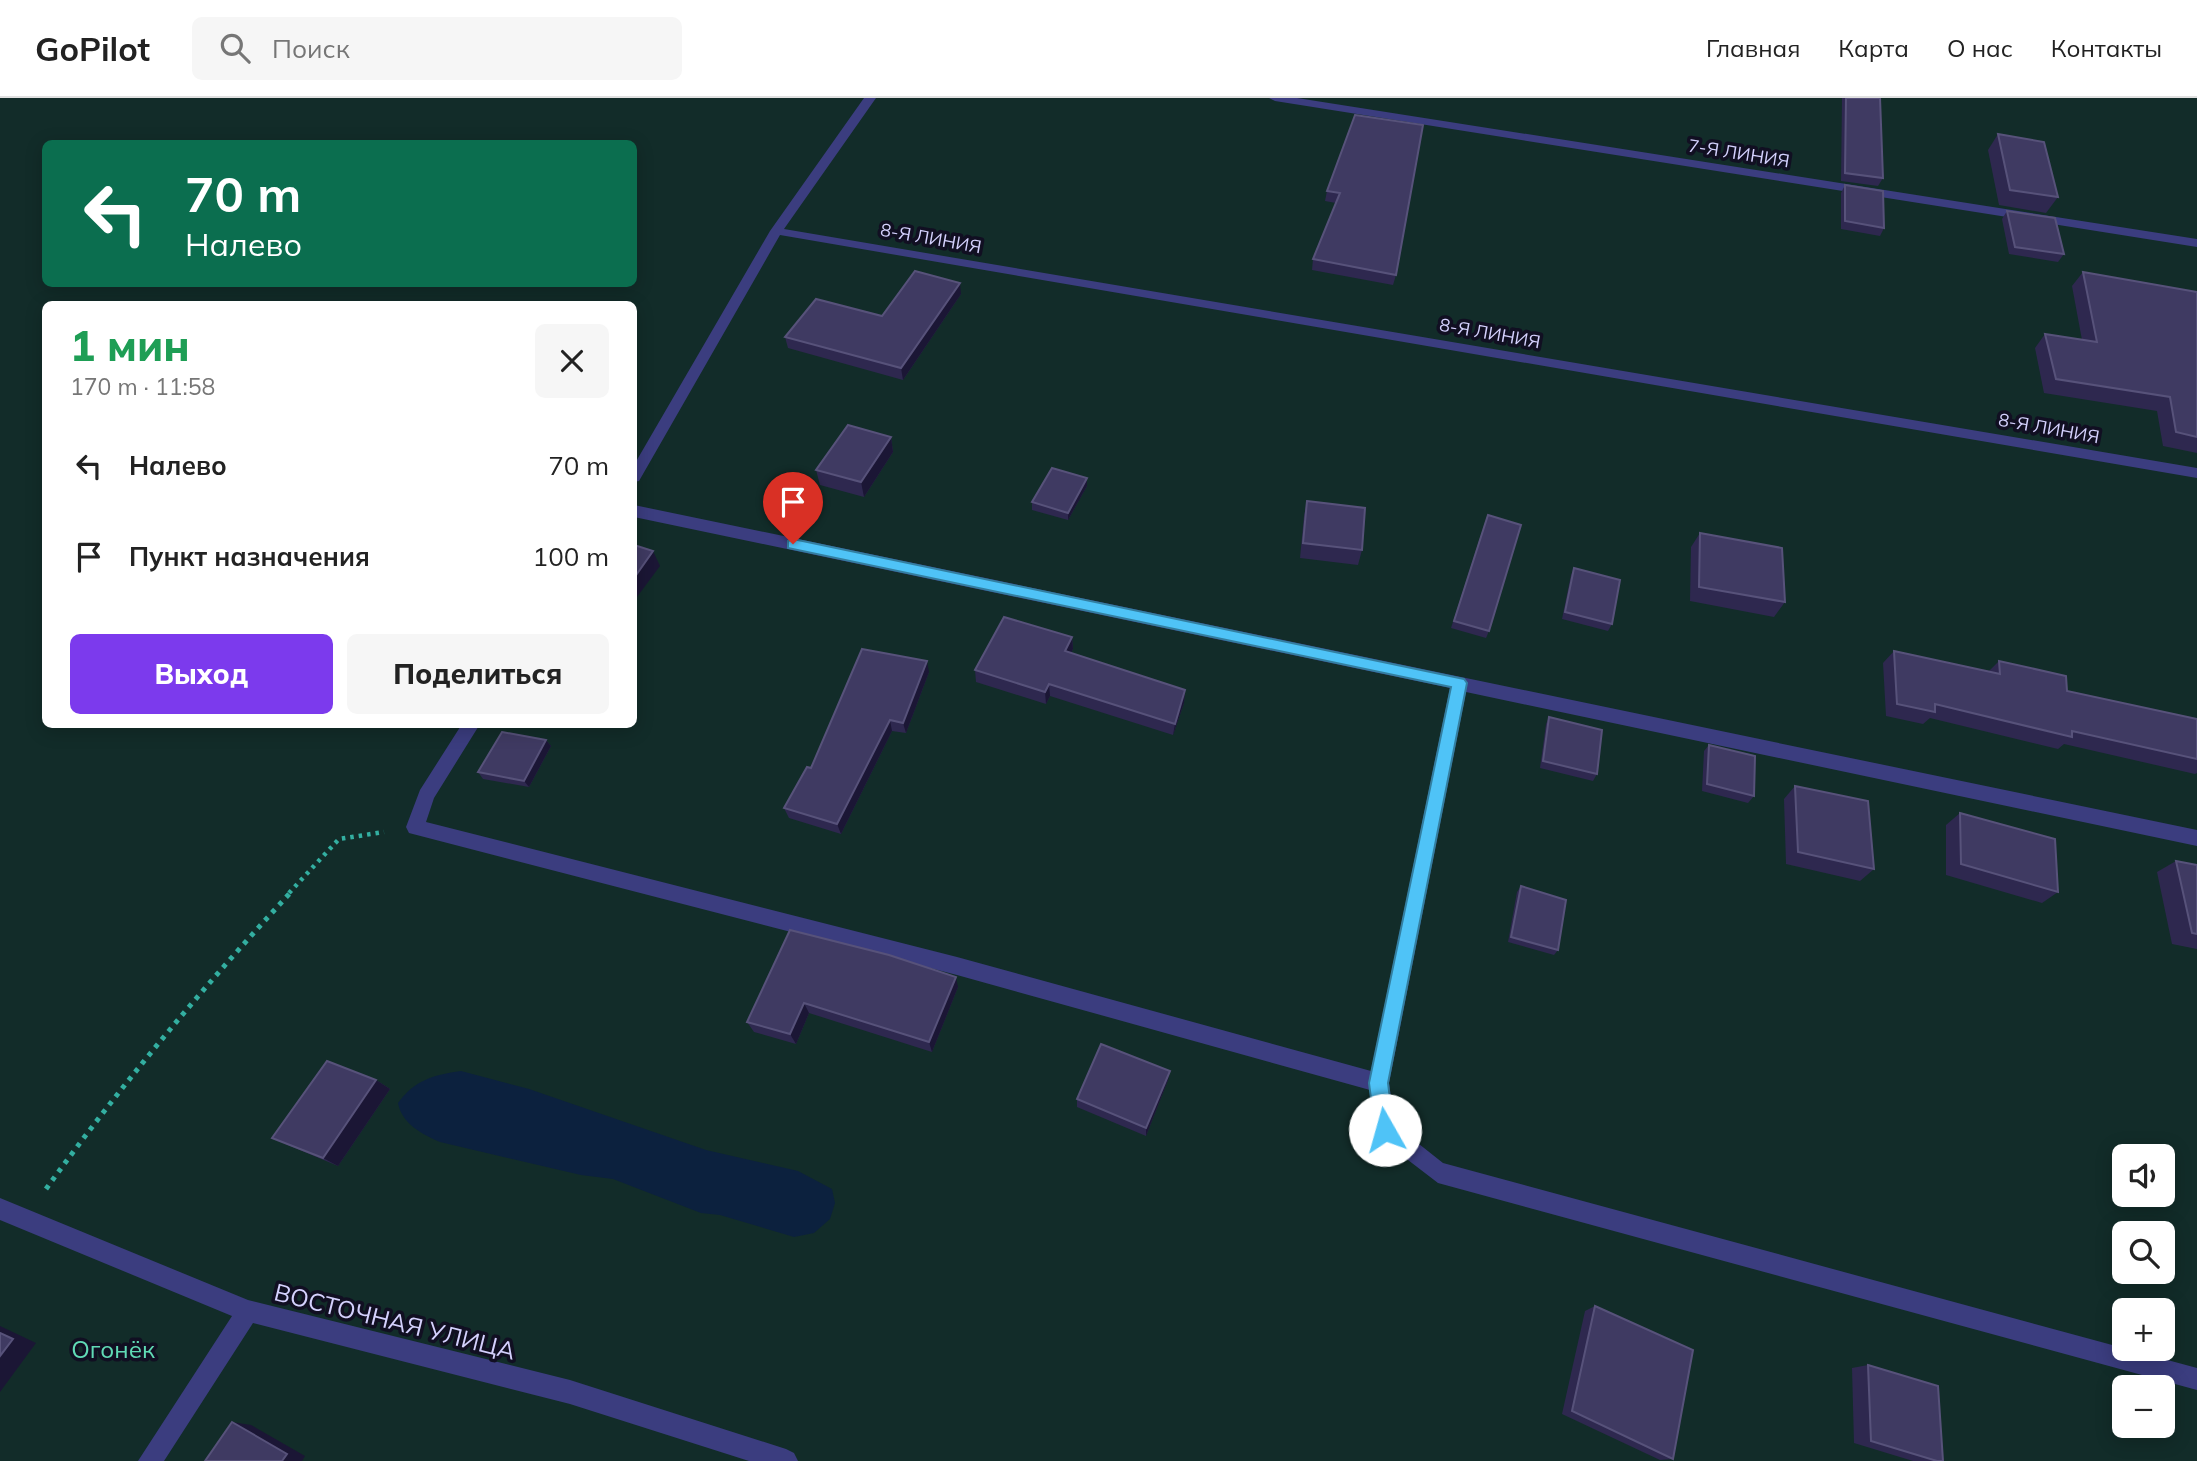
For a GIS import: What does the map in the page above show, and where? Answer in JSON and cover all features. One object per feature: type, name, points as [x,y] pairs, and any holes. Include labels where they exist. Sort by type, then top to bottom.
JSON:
[{"type":"street","points":[[637,472],[776,231],[870,98]]},
{"type":"street","name":"7-Я ЛИНИЯ","points":[[1275,98],[2197,243]]},
{"type":"street","name":"8-Я ЛИНИЯ","points":[[776,231],[2197,473]]},
{"type":"street","points":[[637,512],[2197,838]]},
{"type":"street","points":[[1459,683],[1379,1083],[1385,1130],[1437,1172],[2197,1379]]},
{"type":"street","points":[[469,728],[426,795],[415,827],[971,970],[1379,1083]]},
{"type":"street","name":"ВОСТОЧНАЯ УЛИЦА","points":[[0,1209],[248,1311],[570,1392],[786,1461]]},
{"type":"street","points":[[150,1461],[248,1311]]},
{"type":"path","points":[[25,1218],[81,1140],[223,965],[338,839],[415,827]]},
{"type":"green space","name":"Огонёк","points":[[0,98],[2197,98],[2197,1461],[0,1461]]},
{"type":"water","points":[[461,1071],[529,1089],[706,1150],[798,1171],[832,1189],[835,1203],[830,1219],[814,1233],[794,1237],[720,1215],[701,1213],[613,1179],[581,1175],[440,1142],[420,1132],[408,1122],[398,1103],[411,1089],[425,1080]]},
{"type":"building","points":[[1846,98],[1880,98],[1883,178],[1845,173]]},
{"type":"building","points":[[1355,115],[1423,125],[1396,275],[1313,259],[1340,193],[1327,191]]},
{"type":"building","points":[[1998,134],[2044,142],[2058,197],[2010,190]]},
{"type":"building","points":[[1845,185],[1883,191],[1884,228],[1845,221]]},
{"type":"building","points":[[2007,211],[2055,218],[2064,254],[2015,247]]},
{"type":"building","points":[[915,271],[960,283],[901,368],[785,337],[816,299],[882,316]]},
{"type":"building","points":[[2083,272],[2197,292],[2197,437],[2176,432],[2170,397],[2056,379],[2045,334],[2097,342]]},
{"type":"building","points":[[848,425],[891,437],[861,482],[816,470]]},
{"type":"building","points":[[1052,468],[1087,478],[1068,513],[1032,502]]},
{"type":"building","points":[[1307,501],[1365,508],[1362,550],[1303,543]]},
{"type":"building","points":[[1488,515],[1521,525],[1489,631],[1454,621]]},
{"type":"building","points":[[1700,533],[1782,548],[1785,602],[1699,587]]},
{"type":"building","points":[[637,546],[653,551],[637,574]]},
{"type":"building","points":[[1574,568],[1620,580],[1612,624],[1565,612]]},
{"type":"building","points":[[1004,617],[1072,637],[1065,651],[1185,690],[1175,724],[1049,684],[1045,692],[975,670]]},
{"type":"building","points":[[862,649],[927,661],[903,723],[890,720],[837,824],[784,808],[807,767],[811,768]]},
{"type":"building","points":[[1894,651],[2000,674],[1999,661],[2066,676],[2067,691],[2197,719],[2197,759],[2072,731],[2072,737],[1935,704],[1935,712],[1897,704]]},
{"type":"building","points":[[1549,717],[1602,730],[1597,774],[1543,761]]},
{"type":"building","points":[[502,732],[546,740],[524,781],[478,772]]},
{"type":"building","points":[[1709,745],[1755,756],[1754,796],[1707,784]]},
{"type":"building","points":[[1795,786],[1868,801],[1874,869],[1798,852]]},
{"type":"building","points":[[1960,813],[2055,839],[2058,892],[1961,864]]},
{"type":"building","points":[[2176,861],[2197,865],[2197,934],[2192,933]]},
{"type":"building","points":[[1521,886],[1566,900],[1558,950],[1511,937]]},
{"type":"building","points":[[790,930],[889,955],[956,977],[929,1042],[804,1003],[790,1034],[747,1022]]},
{"type":"building","points":[[1101,1044],[1170,1071],[1146,1128],[1077,1099]]},
{"type":"building","points":[[327,1061],[376,1080],[323,1158],[272,1138]]},
{"type":"building","points":[[1595,1306],[1693,1350],[1673,1459],[1572,1411]]},
{"type":"building","points":[[0,1333],[13,1339],[0,1356]]},
{"type":"building","points":[[1868,1365],[1938,1386],[1943,1461],[1871,1441]]},
{"type":"building","points":[[232,1422],[287,1454],[282,1461],[205,1461]]},
{"type":"route","points":[[793,544],[1459,683],[1379,1083],[1385,1130]]}]
